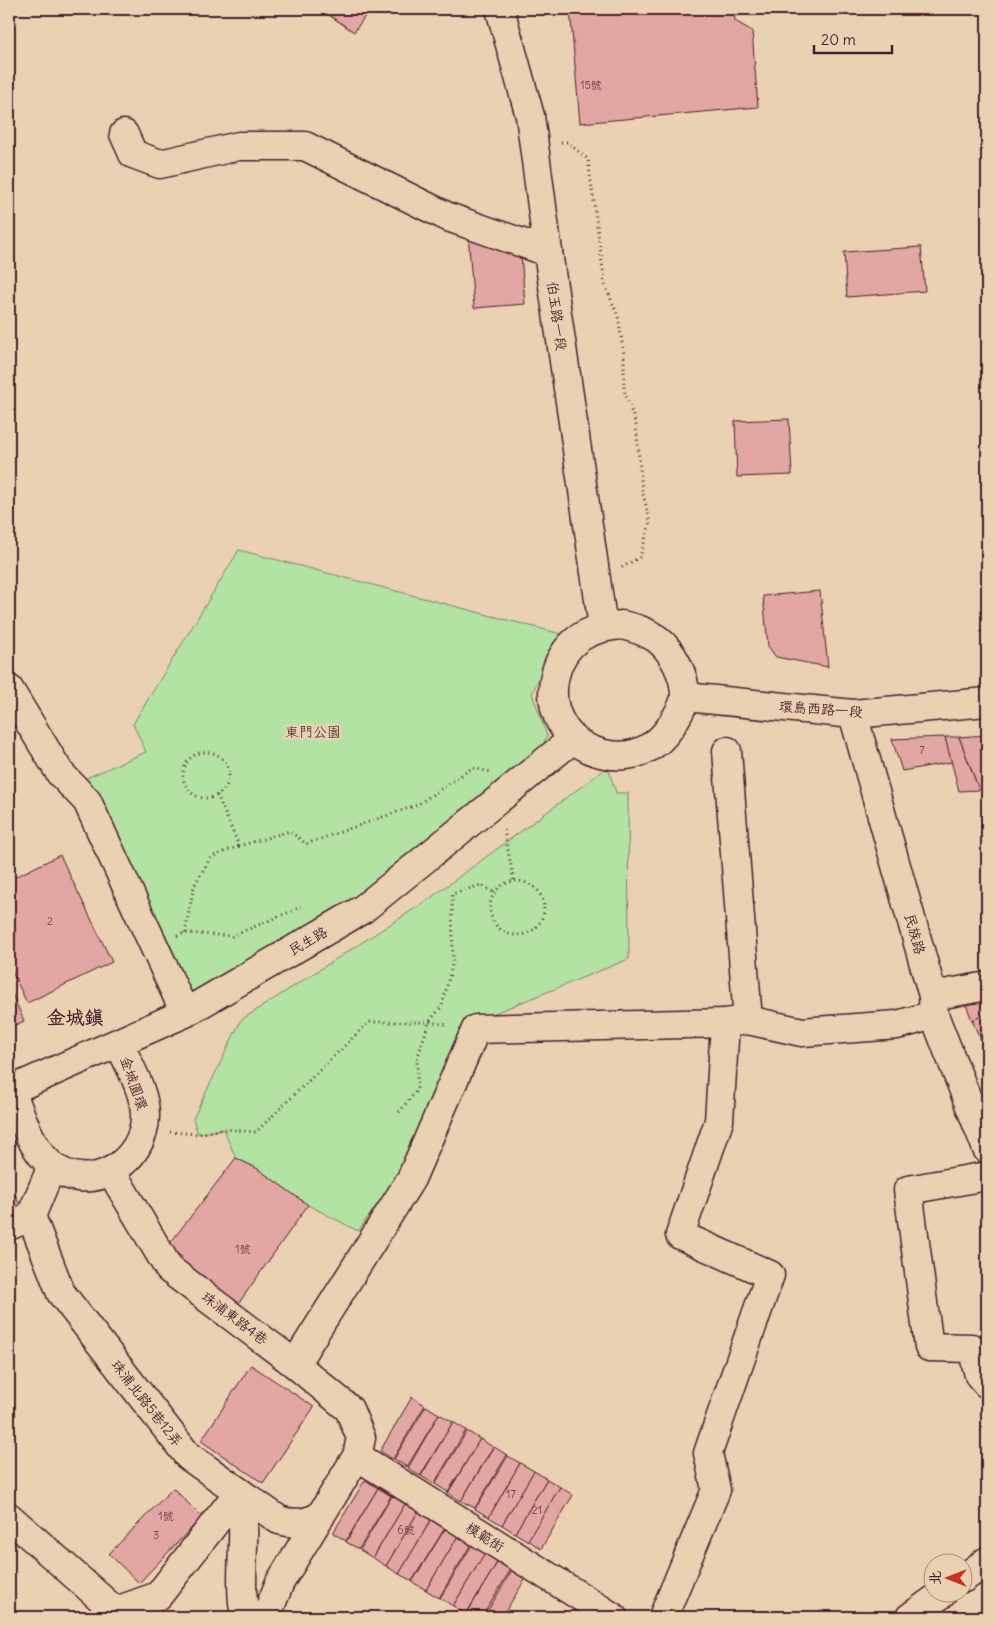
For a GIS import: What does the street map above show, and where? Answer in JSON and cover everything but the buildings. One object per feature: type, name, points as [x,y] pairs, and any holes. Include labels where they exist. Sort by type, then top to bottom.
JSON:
[{"type":"street","name":"伯玉路一段","points":[[500,9],[530,116],[603,627]]},
{"type":"street","points":[[124,134],[133,154],[160,164],[239,146],[305,146],[448,217],[548,252]]},
{"type":"street","points":[[622,625],[641,630],[658,640],[671,654],[680,671],[686,697],[669,731],[653,746],[633,754],[612,756],[591,750],[573,738],[561,723],[554,704],[553,684],[556,670],[569,647],[584,634],[603,627],[622,625]]},
{"type":"street","points":[[9,689],[60,773],[87,801],[185,1013]]},
{"type":"street","name":"環島西路一段","points":[[686,697],[853,714],[987,702]]},
{"type":"street","name":"民族路","points":[[853,714],[933,1006],[987,1149]]},
{"type":"street","name":"民生路","points":[[10,1091],[185,1013],[363,909],[573,738]]},
{"type":"street","points":[[663,1617],[716,1490],[708,1453],[770,1275],[680,1235],[719,1120],[736,1022],[726,751]]},
{"type":"street","points":[[295,1364],[411,1179],[476,1029],[736,1022],[802,1032],[897,1025],[933,1006],[987,986]]},
{"type":"street","name":"金城圓環","points":[[52,1166],[69,1174],[89,1177],[111,1171],[124,1163],[137,1148],[144,1131],[146,1113],[140,1092],[119,1043]]},
{"type":"street","points":[[10,1091],[39,1152],[52,1166],[20,1221]]},
{"type":"street","name":"珠浦東路4巷","points":[[111,1171],[169,1269],[295,1364],[349,1409],[361,1438],[357,1456]]},
{"type":"street","points":[[987,1176],[908,1190],[929,1347],[972,1348],[979,1376],[987,1384]]},
{"type":"street","name":"珠浦北路5巷12弄","points":[[20,1221],[61,1293],[188,1456],[279,1520],[291,1524],[304,1523],[320,1517]]},
{"type":"street","points":[[266,1617],[280,1582],[357,1456]]},
{"type":"street","name":"模範街","points":[[357,1456],[613,1617]]},
{"type":"street","points":[[9,1516],[119,1614],[158,1596],[239,1492]]},
{"type":"street","points":[[239,1492],[244,1511],[242,1582],[245,1617]]},
{"type":"street","points":[[974,1571],[987,1561]]},
{"type":"street","points":[[910,1617],[928,1604]]},
{"type":"path","points":[[533,138],[567,142],[588,159],[605,285],[618,316],[624,355],[624,390],[636,425],[642,490],[650,522],[640,557],[597,582]]},
{"type":"path","points":[[207,751],[220,757],[225,762],[228,769],[227,784],[217,795],[202,797],[188,790],[183,776],[183,768],[192,756],[207,751]]},
{"type":"path","points":[[185,933],[194,886],[212,856],[290,831],[306,844],[418,805],[472,768],[498,773]]},
{"type":"path","points":[[217,795],[240,846]]},
{"type":"path","points":[[506,842],[514,881]]},
{"type":"path","points":[[514,881],[531,885],[542,898],[543,915],[533,930],[518,936],[500,930],[490,914],[490,905],[495,893],[506,883],[514,881]]},
{"type":"path","points":[[399,1112],[418,1090],[418,1059],[429,1022],[442,1006],[453,962],[452,894],[481,884],[495,893]]},
{"type":"path","points":[[168,939],[185,933],[232,936],[301,907]]},
{"type":"path","points":[[198,1134],[224,1129],[256,1132],[369,1022],[429,1022],[476,1029]]},
{"type":"green space","name":"東門公園","points":[[239,550],[561,634],[532,693],[547,736],[539,754],[353,902],[187,997],[84,779],[146,752],[133,724]]},
{"type":"green space","points":[[608,767],[616,793],[628,793],[629,959],[470,1023],[430,1131],[358,1231],[308,1205],[258,1169],[236,1158],[223,1129],[198,1134],[193,1119],[241,1020],[425,902]]},
{"type":"district","name":"金城鎮","points":[[75,1017]]}]
